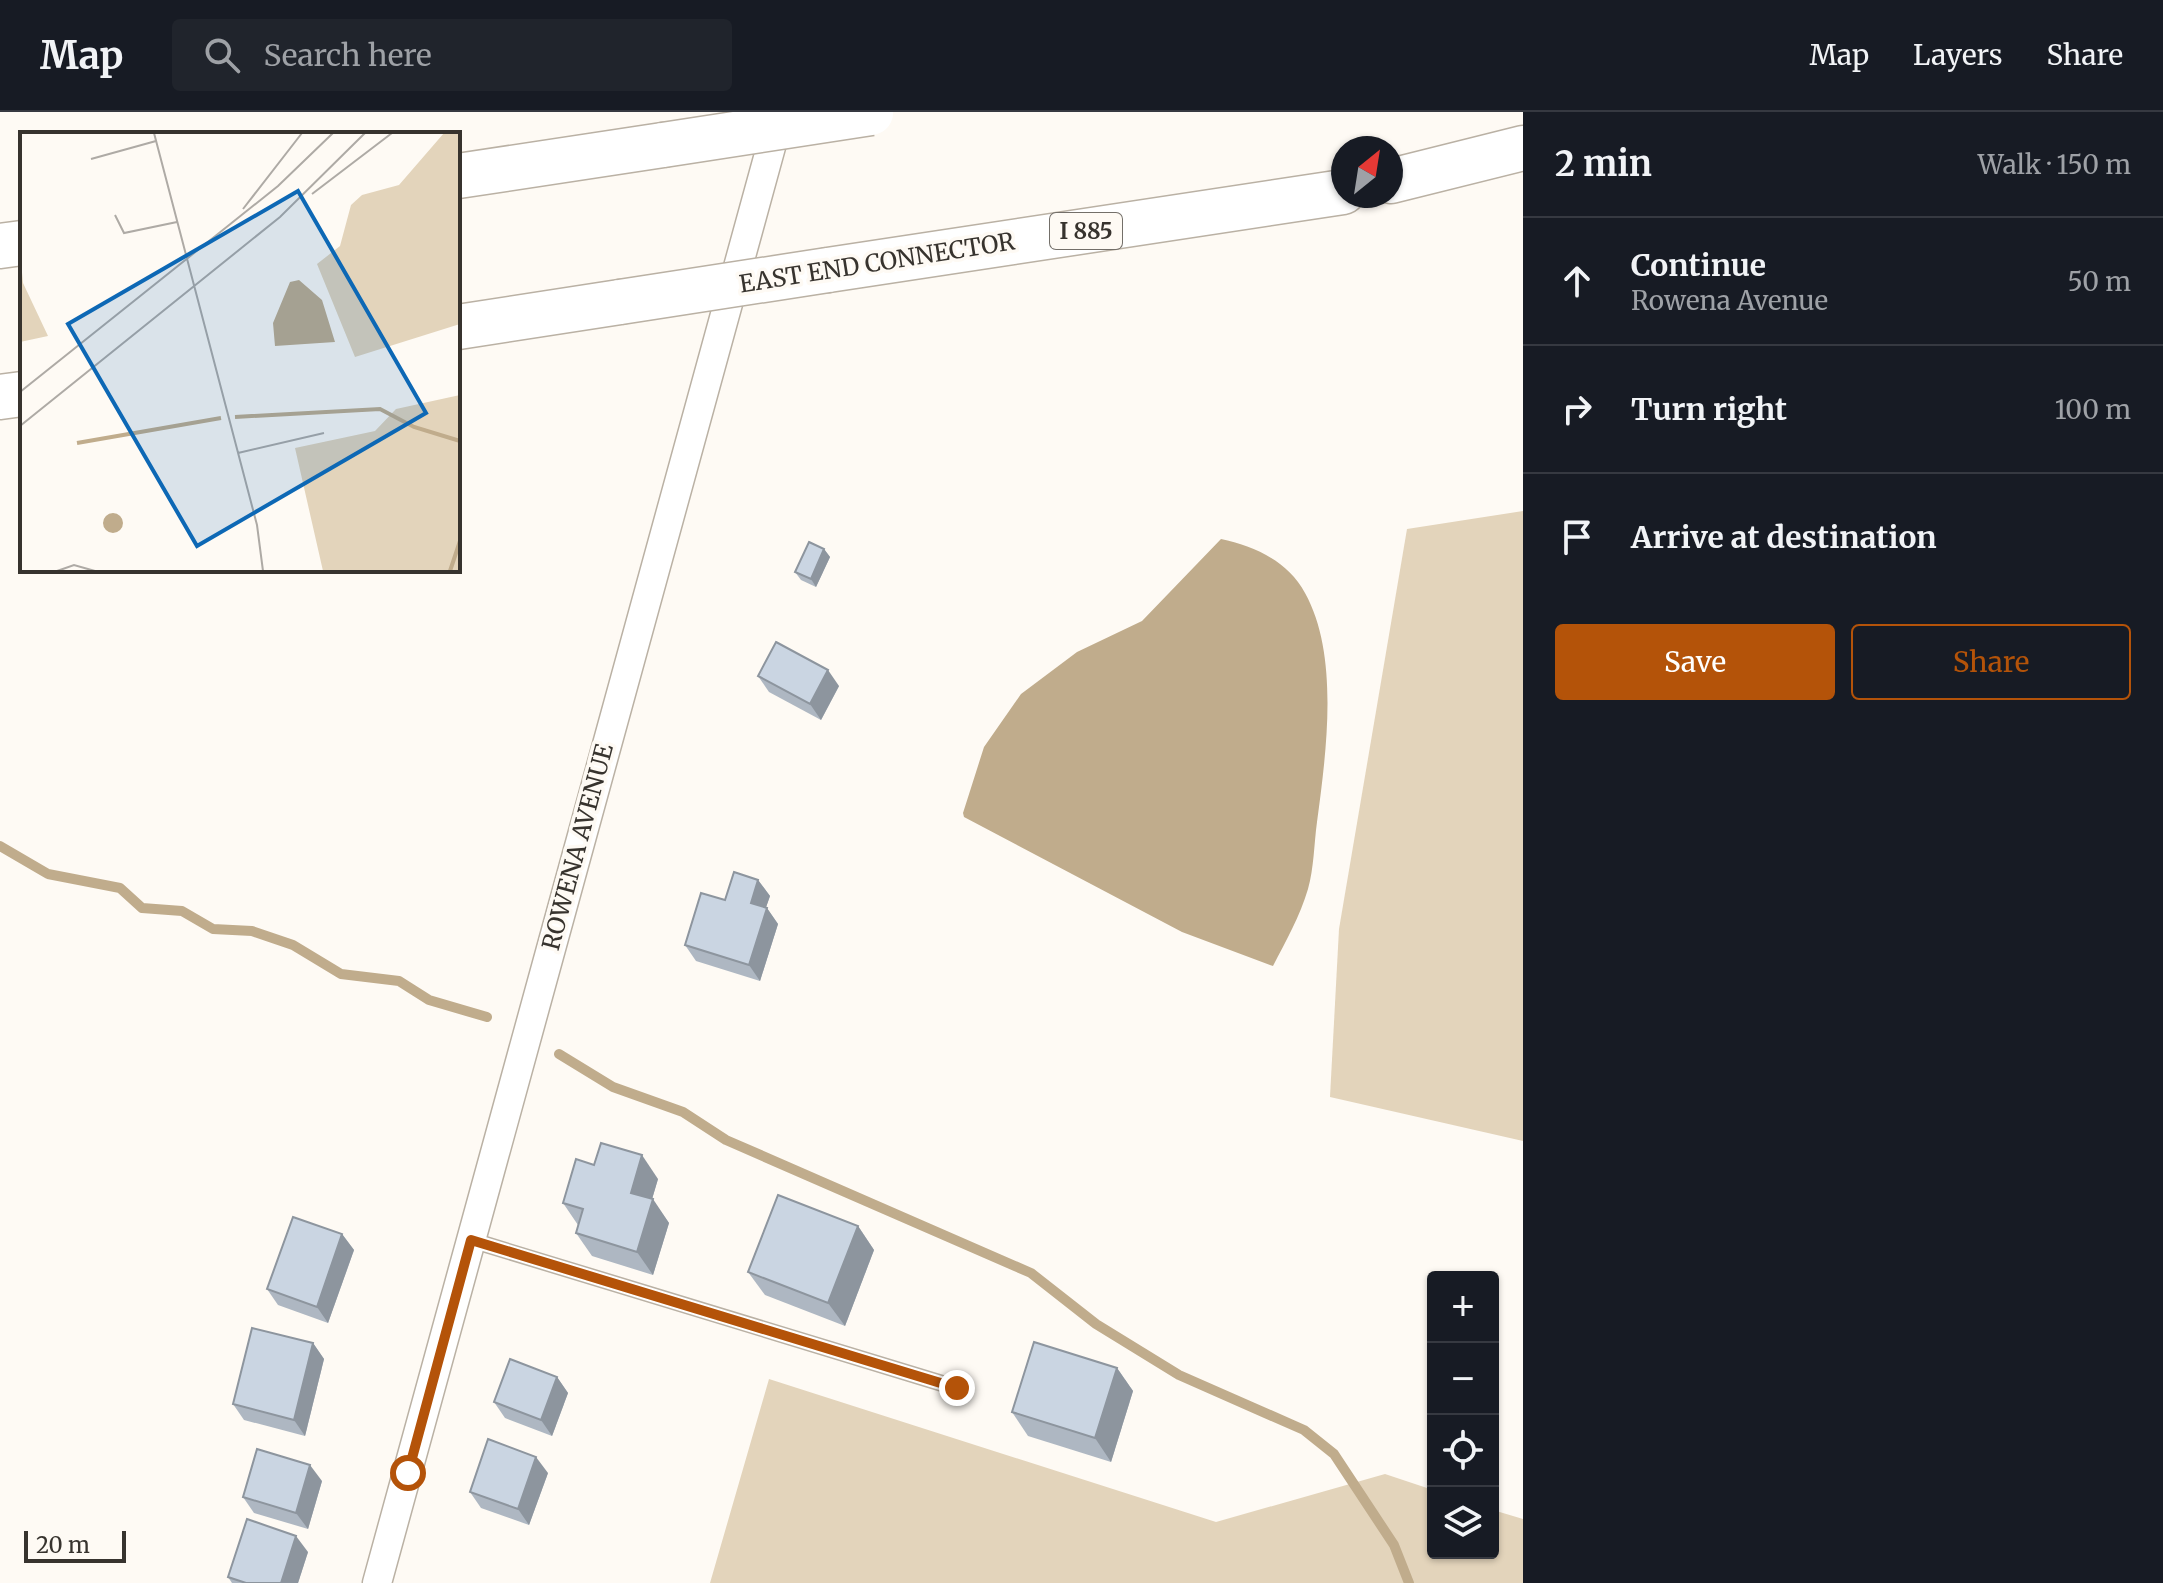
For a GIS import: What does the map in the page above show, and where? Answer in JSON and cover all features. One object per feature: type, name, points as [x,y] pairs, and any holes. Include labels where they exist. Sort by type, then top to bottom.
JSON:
[{"type":"highway","points":[[460,176],[874,112]]},
{"type":"highway","points":[[1403,180],[1523,148]]},
{"type":"highway","points":[[1403,182],[1523,169]]},
{"type":"highway","name":"EAST END CONNECTOR","points":[[460,327],[1331,194]]},
{"type":"highway","points":[[0,246],[20,243]]},
{"type":"highway","points":[[0,397],[20,394]]},
{"type":"street","name":"ROWENA AVENUE","points":[[377,1583],[781,112]]},
{"type":"lane","points":[[471,1240],[957,1388]]},
{"type":"shaded area","points":[[1523,511],[1523,1141],[1330,1097],[1339,929],[1407,529]]},
{"type":"shaded area","points":[[1221,539],[1269,557],[1298,582],[1316,618],[1327,675],[1324,766],[1312,873],[1301,909],[1273,966],[1182,932],[964,817],[963,813],[984,747],[1021,694],[1077,652],[1142,621]]},
{"type":"shaded area","points":[[769,1379],[1216,1522],[1385,1474],[1427,1488],[1427,1559],[1499,1559],[1499,1512],[1523,1519],[1523,1583],[710,1583]]},
{"type":"building","points":[[809,542],[824,549],[811,579],[795,572]]},
{"type":"building","points":[[776,642],[828,670],[810,704],[758,676]]},
{"type":"building","points":[[734,872],[758,880],[751,903],[767,908],[749,965],[685,945],[701,893],[725,900]]},
{"type":"building","points":[[601,1143],[642,1155],[631,1193],[653,1199],[637,1252],[576,1233],[583,1209],[563,1203],[576,1159],[594,1165]]},
{"type":"building","points":[[778,1195],[858,1226],[828,1303],[748,1272]]},
{"type":"building","points":[[293,1217],[342,1234],[317,1307],[267,1289]]},
{"type":"building","points":[[252,1328],[313,1343],[294,1420],[233,1404]]},
{"type":"building","points":[[1034,1342],[1117,1368],[1095,1438],[1012,1412]]},
{"type":"building","points":[[510,1359],[557,1377],[541,1420],[494,1402]]},
{"type":"building","points":[[488,1439],[536,1457],[518,1509],[470,1492]]},
{"type":"building","points":[[257,1449],[310,1465],[296,1513],[243,1497]]},
{"type":"building","points":[[247,1519],[296,1536],[281,1583],[246,1583],[228,1577]]},
{"type":"waterway","points":[[0,846],[48,874],[120,888],[142,908],[182,911],[213,929],[252,931],[293,945],[341,974],[399,981],[429,1000],[487,1017]]},
{"type":"waterway","points":[[559,1054],[613,1087],[683,1112],[726,1140],[1031,1273],[1096,1324],[1179,1375],[1304,1430],[1334,1454],[1394,1545],[1409,1583]]},
{"type":"route","points":[[408,1473],[471,1240],[957,1388]]}]
